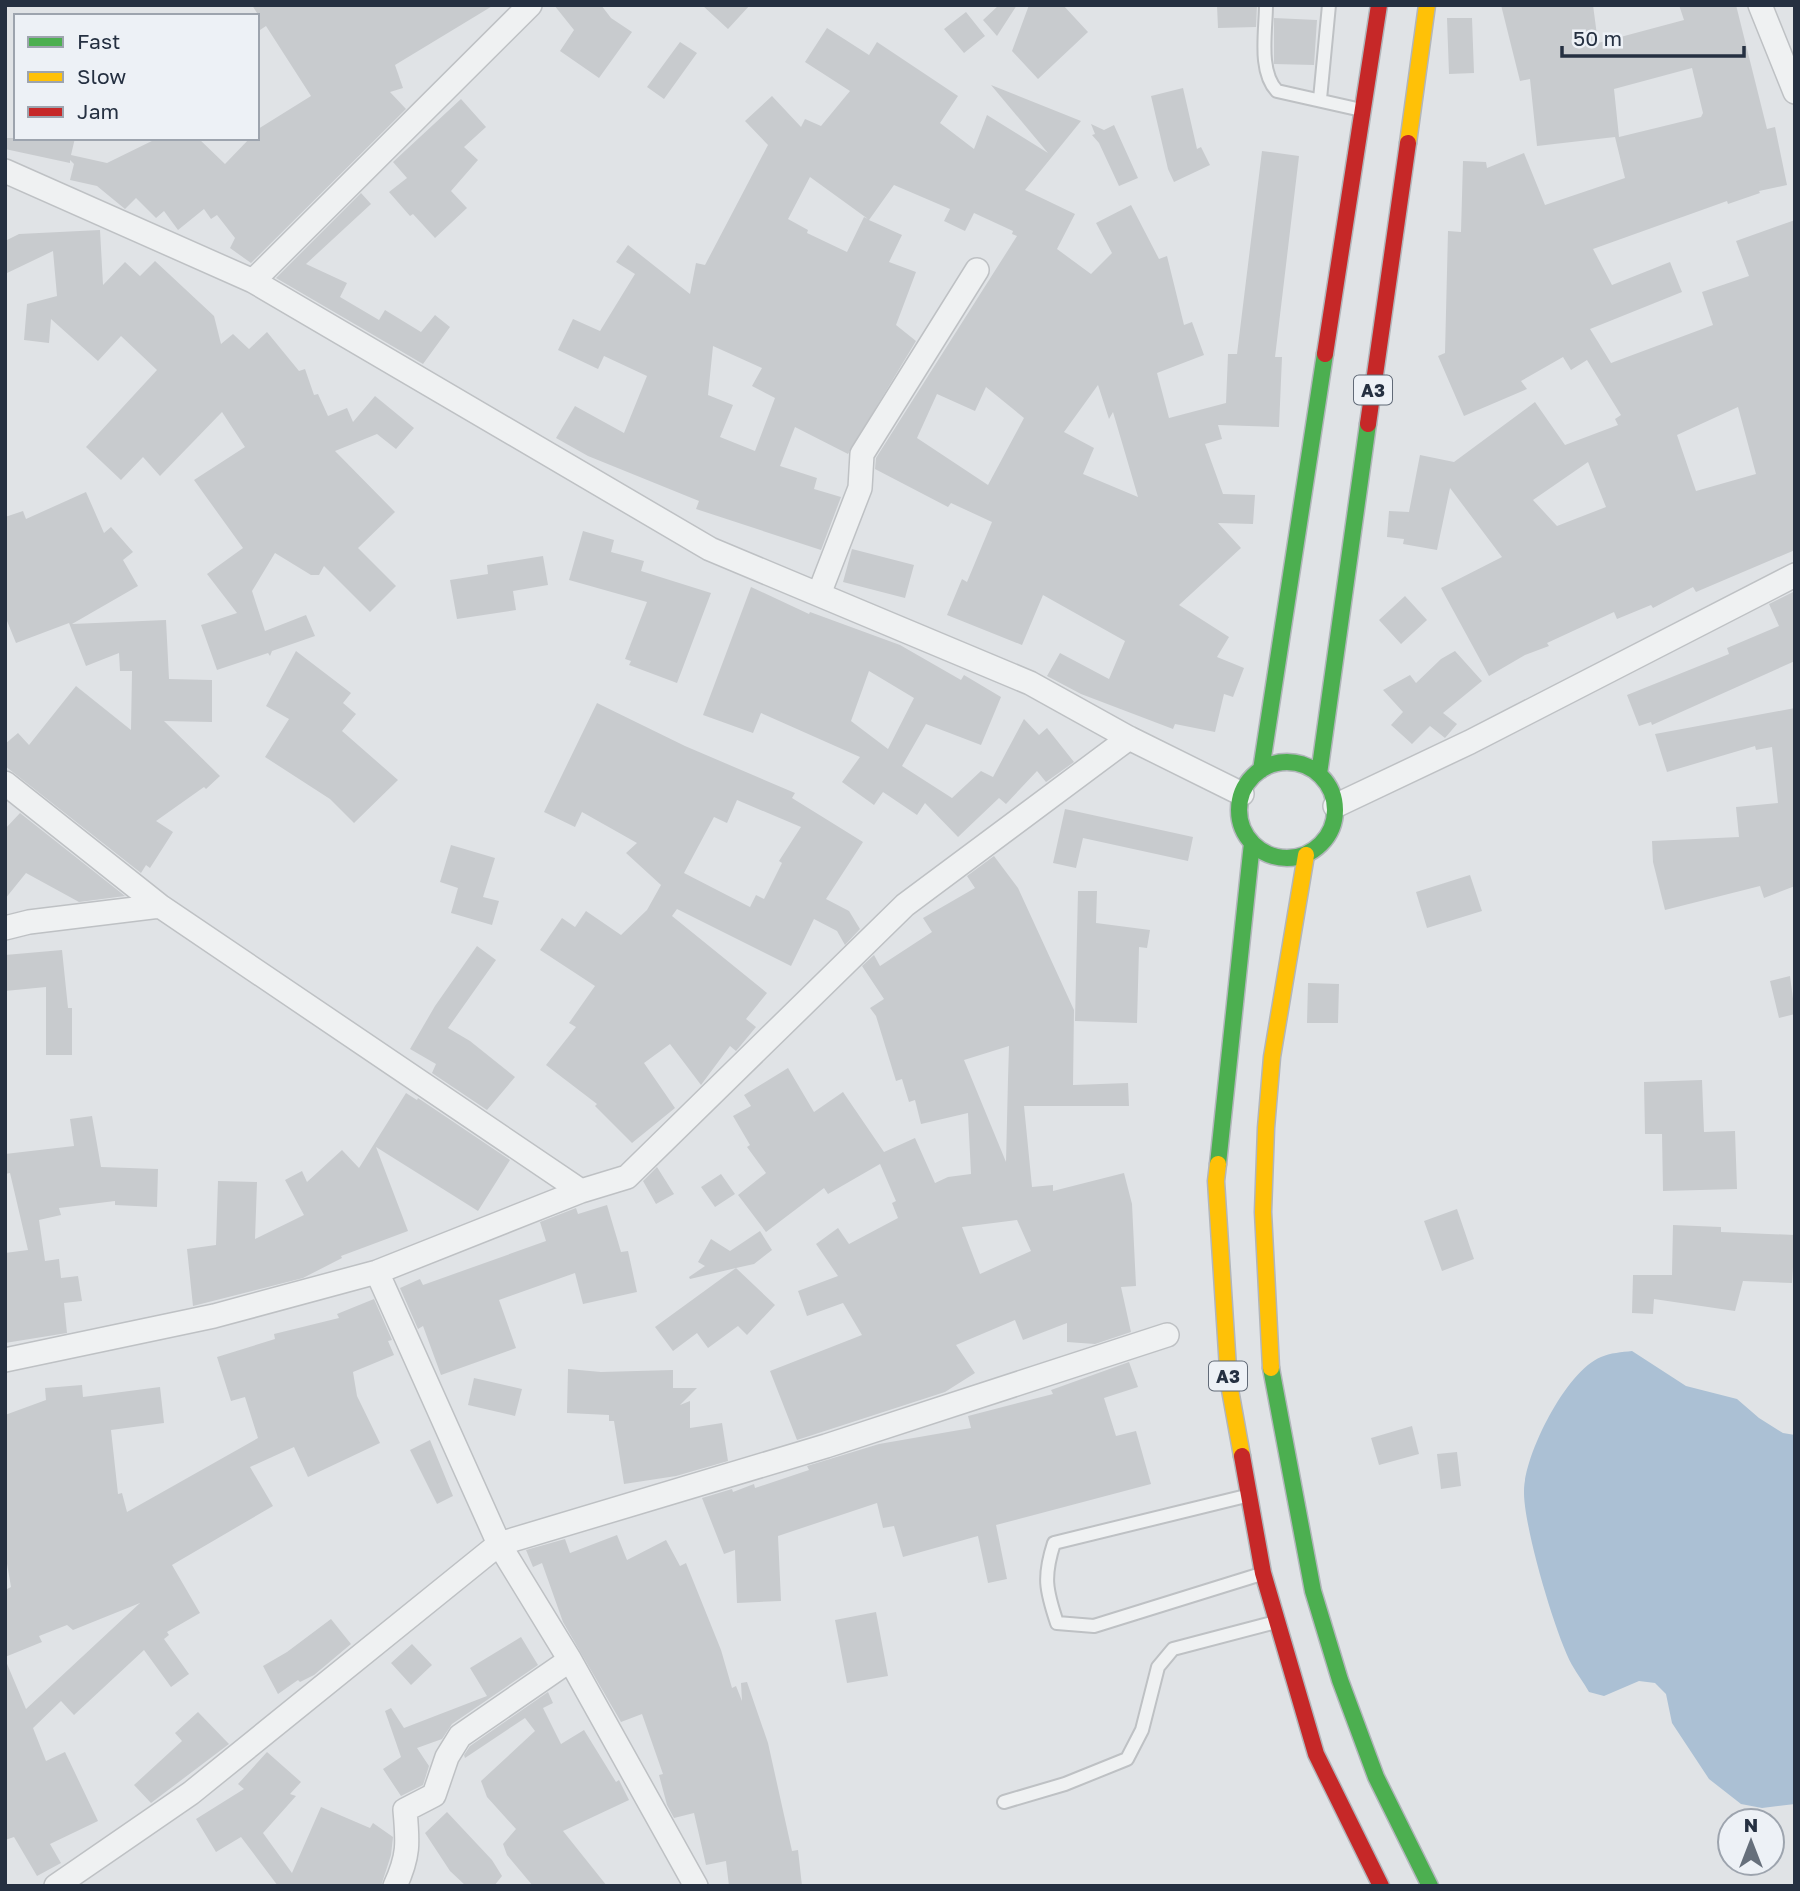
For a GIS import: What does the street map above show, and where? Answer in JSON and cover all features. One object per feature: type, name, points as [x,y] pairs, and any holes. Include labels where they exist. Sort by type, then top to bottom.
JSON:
[{"type":"highway","points":[[1261,770],[1284,762],[1297,763],[1319,774],[1327,783],[1335,806],[1332,830],[1325,840],[1306,855],[1283,858],[1271,856],[1252,844],[1239,815],[1242,794],[1261,770],[1379,5]]},
{"type":"highway","name":"A3","points":[[1319,774],[1427,5]]},
{"type":"highway","name":"A3","points":[[1252,844],[1216,1181],[1229,1384],[1262,1573],[1276,1622],[1316,1754],[1381,1886]]},
{"type":"highway","name":"A3","points":[[1306,855],[1272,1057],[1266,1128],[1262,1212],[1270,1362],[1313,1591],[1336,1667],[1376,1777],[1430,1886]]},
{"type":"street","points":[[253,281],[530,5]]},
{"type":"street","points":[[1760,5],[1795,92]]},
{"type":"street","points":[[5,171],[253,281],[710,549],[1030,683],[1129,738],[1242,794]]},
{"type":"street","points":[[819,594],[860,488],[862,454],[977,270]]},
{"type":"street","points":[[1335,806],[1470,742],[1795,575]]},
{"type":"street","points":[[5,1360],[214,1316],[377,1272],[581,1191],[627,1177],[905,905],[1129,738]]},
{"type":"street","points":[[5,783],[160,906],[581,1191]]},
{"type":"street","points":[[5,928],[29,922],[160,906]]},
{"type":"street","points":[[377,1272],[499,1544],[570,1660],[684,1881]]},
{"type":"street","points":[[56,1886],[191,1793],[499,1544],[825,1446],[1167,1335]]},
{"type":"street","points":[[395,1886],[406,1863],[409,1846],[405,1810],[434,1796],[447,1757],[460,1736],[570,1660]]},
{"type":"lane","points":[[1266,5],[1266,72],[1277,91],[1363,111]]},
{"type":"lane","points":[[1320,99],[1329,5]]},
{"type":"lane","points":[[1247,1496],[1054,1543],[1045,1569],[1047,1591],[1057,1623],[1094,1626],[1262,1573]]},
{"type":"lane","points":[[1004,1802],[1065,1784],[1126,1759],[1142,1730],[1158,1667],[1173,1649],[1276,1622]]},
{"type":"water","points":[[1632,1351],[1686,1386],[1737,1399],[1759,1418],[1783,1433],[1795,1435],[1795,1804],[1757,1807],[1741,1804],[1709,1779],[1672,1723],[1666,1694],[1655,1683],[1639,1681],[1604,1696],[1589,1692],[1565,1650],[1541,1579],[1529,1528],[1524,1491],[1526,1475],[1539,1436],[1561,1396],[1588,1365],[1612,1354]]},
{"type":"building","points":[[252,5],[494,5],[395,65],[403,88],[390,92],[406,109],[251,263],[230,248],[235,238],[217,215],[211,219],[204,209],[178,230],[164,211],[156,218],[136,198],[125,209],[97,186],[70,180],[74,164],[70,160],[70,163],[5,149],[5,138],[75,140],[71,155],[107,163],[154,140],[200,140],[225,164],[248,140],[259,140],[259,128],[311,96],[266,26],[259,31],[257,13]]},
{"type":"building","points":[[554,5],[601,5],[611,18],[632,32],[599,78],[560,51],[574,30]]},
{"type":"building","points":[[702,5],[750,5],[728,29]]},
{"type":"building","points":[[999,5],[1017,5],[997,36],[983,20]]},
{"type":"building","points":[[1029,5],[1063,5],[1088,32],[1038,79],[1012,51]]},
{"type":"building","points":[[1217,5],[1257,5],[1256,27],[1218,28]]},
{"type":"building","points":[[1501,5],[1593,5],[1598,43],[1684,20],[1679,5],[1736,5],[1767,129],[1775,127],[1787,185],[1759,191],[1760,193],[1728,204],[1727,201],[1593,249],[1612,285],[1670,262],[1682,292],[1590,329],[1611,363],[1713,325],[1702,292],[1749,276],[1736,241],[1795,220],[1795,550],[1696,592],[1693,587],[1653,608],[1651,605],[1617,619],[1614,612],[1547,643],[1549,646],[1525,655],[1489,676],[1441,588],[1502,557],[1450,488],[1437,550],[1403,544],[1404,539],[1387,537],[1389,511],[1409,512],[1420,455],[1454,462],[1535,402],[1565,445],[1618,425],[1615,419],[1621,415],[1587,360],[1571,370],[1563,357],[1521,381],[1527,389],[1464,416],[1438,356],[1445,353],[1448,231],[1461,232],[1463,161],[1486,162],[1487,168],[1524,153],[1545,205],[1625,178],[1615,137],[1537,146],[1530,79],[1520,81]],"holes":[[[1692,68],[1703,113],[1701,117],[1619,137],[1614,89]],[[1738,407],[1756,474],[1696,491],[1677,435]],[[1588,462],[1606,507],[1557,526],[1533,500]]]},
{"type":"building","points":[[966,12],[985,36],[964,53],[944,29]]},
{"type":"building","points":[[1274,18],[1317,20],[1314,65],[1274,64]]},
{"type":"building","points":[[1447,18],[1472,18],[1474,73],[1449,74]]},
{"type":"building","points":[[827,28],[869,55],[877,42],[958,96],[940,123],[974,149],[987,115],[1048,153],[991,85],[1081,121],[1025,190],[1075,214],[1057,249],[1091,274],[1112,253],[1096,223],[1131,205],[1159,259],[1167,256],[1184,325],[1192,322],[1204,355],[1157,373],[1169,418],[1226,403],[1228,354],[1237,354],[1262,151],[1299,156],[1275,357],[1282,357],[1279,427],[1218,425],[1222,439],[1205,444],[1223,494],[1255,495],[1253,524],[1218,523],[1241,548],[1179,605],[1229,637],[1217,657],[1244,668],[1233,697],[1224,694],[1215,732],[1175,724],[1173,729],[1081,694],[1047,676],[1060,653],[1109,679],[1125,641],[1043,595],[1022,645],[947,615],[962,579],[967,582],[992,522],[951,503],[948,507],[875,469],[876,458],[1017,236],[1012,234],[1013,231],[974,213],[965,231],[944,221],[950,209],[894,185],[869,220],[902,235],[889,262],[916,272],[896,325],[916,341],[848,454],[795,427],[780,466],[817,478],[814,489],[841,497],[821,550],[696,509],[699,501],[588,456],[556,438],[575,406],[624,433],[647,376],[604,356],[598,369],[558,350],[573,319],[600,331],[635,274],[616,262],[628,245],[690,294],[696,263],[705,265],[768,145],[745,121],[772,96],[801,127],[805,119],[821,126],[850,91],[805,62]],"holes":[[[810,177],[868,219],[864,217],[847,252],[807,233],[808,230],[788,219]],[[713,346],[762,368],[752,386],[775,398],[755,451],[720,437],[733,405],[708,395]],[[1098,385],[1109,419],[1113,412],[1138,497],[1083,474],[1094,448],[1064,432]],[[986,387],[1024,418],[988,485],[917,438],[937,394],[975,411]]]},
{"type":"building","points":[[680,42],[697,53],[664,99],[647,87]]},
{"type":"building","points":[[1183,88],[1197,149],[1201,147],[1210,165],[1174,182],[1168,169],[1151,96]]},
{"type":"building","points":[[461,99],[486,127],[464,147],[478,160],[451,191],[467,208],[435,238],[413,214],[410,216],[389,192],[407,178],[393,162]]},
{"type":"building","points":[[1091,124],[1104,130],[1114,125],[1138,178],[1119,186],[1099,143],[1092,135],[1095,134]]},
{"type":"building","points":[[361,193],[371,204],[306,264],[347,283],[340,297],[379,320],[385,310],[421,332],[435,315],[450,327],[423,364],[276,278]]},
{"type":"building","points":[[100,230],[103,285],[125,262],[140,276],[155,261],[214,316],[221,344],[233,334],[249,349],[267,332],[299,371],[305,369],[314,395],[318,394],[328,416],[347,408],[353,422],[375,396],[414,428],[396,449],[377,434],[335,451],[395,512],[358,548],[396,586],[370,612],[324,566],[319,575],[311,575],[275,553],[252,591],[265,631],[306,615],[315,636],[272,651],[270,656],[268,653],[217,670],[201,625],[237,613],[207,574],[243,548],[194,480],[245,447],[222,412],[160,476],[143,457],[121,480],[86,447],[157,370],[121,336],[98,361],[51,319],[49,343],[24,340],[27,304],[57,296],[53,251],[5,274],[5,241],[19,234]]},
{"type":"building","points":[[86,492],[104,533],[111,527],[133,552],[123,560],[138,586],[72,624],[166,620],[169,679],[212,680],[212,722],[164,721],[220,776],[206,789],[204,787],[156,821],[173,832],[150,868],[146,865],[141,873],[5,766],[5,744],[18,733],[29,745],[76,686],[131,730],[132,671],[120,671],[119,653],[86,666],[69,623],[16,643],[5,616],[5,517],[23,511],[26,519]]},
{"type":"building","points":[[583,531],[614,540],[611,552],[644,561],[641,571],[711,593],[677,683],[629,665],[631,661],[625,659],[647,602],[569,580]]},
{"type":"building","points":[[852,549],[914,565],[905,598],[843,582]]},
{"type":"building","points":[[543,556],[548,585],[513,591],[516,610],[457,619],[450,580],[488,574],[487,565]]},
{"type":"building","points":[[751,587],[809,614],[810,612],[900,645],[961,680],[964,675],[1001,697],[981,745],[926,724],[902,766],[952,798],[981,771],[993,777],[1024,719],[1039,735],[1047,728],[1074,762],[1046,782],[1037,771],[1006,804],[999,798],[958,837],[925,803],[917,815],[883,792],[874,805],[842,782],[860,757],[761,713],[753,733],[703,715]],"holes":[[[869,671],[914,698],[888,749],[851,721]]]},
{"type":"building","points":[[1795,591],[1795,661],[1652,725],[1651,722],[1639,726],[1627,695],[1729,654],[1727,648],[1779,626],[1769,604]]},
{"type":"building","points":[[1405,596],[1427,620],[1401,644],[1379,620]]},
{"type":"building","points":[[296,651],[351,693],[343,703],[356,714],[342,731],[398,780],[354,823],[330,799],[265,757],[289,719],[266,706]]},
{"type":"building","points":[[1455,651],[1482,681],[1443,713],[1457,724],[1445,738],[1430,726],[1412,744],[1391,725],[1403,712],[1383,690],[1410,675],[1416,683],[1441,659]]},
{"type":"building","points":[[597,703],[685,746],[795,793],[792,798],[863,842],[826,899],[849,911],[860,929],[845,945],[837,931],[814,919],[791,966],[677,909],[672,916],[767,993],[746,1019],[756,1027],[736,1051],[730,1046],[701,1085],[670,1044],[644,1063],[675,1108],[632,1143],[595,1106],[597,1104],[546,1065],[576,1027],[569,1023],[595,986],[540,950],[562,918],[575,927],[586,911],[621,935],[647,910],[661,885],[626,853],[637,843],[582,812],[575,827],[544,812]],"holes":[[[737,800],[801,827],[779,861],[782,863],[764,899],[756,895],[750,907],[684,873],[714,817],[727,823]]]},
{"type":"building","points":[[1795,708],[1795,886],[1764,898],[1760,886],[1665,910],[1653,862],[1652,841],[1739,837],[1736,807],[1778,803],[1772,747],[1756,750],[1755,746],[1667,772],[1655,734]]},
{"type":"building","points":[[1065,809],[1193,837],[1188,861],[1083,838],[1076,868],[1053,863]]},
{"type":"building","points":[[20,813],[125,896],[79,902],[26,873],[5,899],[5,829]]},
{"type":"building","points":[[451,845],[495,858],[483,897],[499,901],[492,925],[451,913],[458,888],[440,882]]},
{"type":"building","points":[[994,856],[1018,888],[1074,1010],[1073,1085],[1128,1083],[1129,1106],[1024,1106],[1032,1187],[1053,1185],[1053,1191],[1124,1173],[1132,1204],[1136,1286],[1121,1287],[1131,1332],[1095,1344],[1067,1342],[1067,1323],[1023,1340],[1015,1320],[956,1345],[975,1373],[945,1392],[797,1440],[770,1371],[862,1335],[843,1303],[807,1316],[798,1291],[838,1276],[816,1244],[838,1228],[849,1244],[898,1218],[892,1203],[896,1201],[880,1164],[828,1194],[824,1188],[766,1232],[738,1195],[766,1173],[747,1147],[750,1145],[733,1116],[751,1106],[744,1095],[788,1068],[814,1112],[843,1092],[884,1152],[915,1138],[935,1183],[948,1177],[971,1174],[968,1113],[921,1124],[915,1100],[909,1102],[902,1079],[896,1081],[876,1016],[870,1008],[884,999],[862,966],[874,955],[880,966],[932,932],[923,918],[975,888],[967,876]],"holes":[[[1009,1046],[1008,1079],[1006,1162],[964,1060]],[[1017,1220],[1031,1251],[980,1274],[962,1227]]]},
{"type":"building","points":[[1470,875],[1482,911],[1427,928],[1416,892]]},
{"type":"building","points":[[1078,891],[1097,891],[1096,923],[1150,930],[1147,948],[1139,947],[1137,1023],[1075,1021]]},
{"type":"building","points":[[477,946],[496,960],[448,1028],[470,1041],[515,1077],[487,1110],[432,1073],[436,1064],[410,1049],[435,1006]]},
{"type":"building","points":[[62,950],[68,1008],[72,1008],[72,1055],[46,1055],[46,987],[5,991],[5,955]]},
{"type":"building","points":[[1790,976],[1795,1014],[1779,1018],[1770,981]]},
{"type":"building","points":[[1308,983],[1339,984],[1338,1023],[1307,1023]]},
{"type":"building","points":[[1702,1080],[1704,1132],[1735,1131],[1737,1189],[1663,1191],[1662,1134],[1645,1134],[1644,1082]]},
{"type":"building","points":[[406,1093],[417,1100],[418,1098],[510,1160],[478,1211],[376,1147],[408,1231],[341,1256],[342,1258],[303,1278],[193,1306],[187,1249],[216,1245],[218,1181],[257,1182],[255,1239],[304,1215],[285,1180],[302,1171],[307,1182],[342,1150],[359,1168]]},
{"type":"building","points":[[92,1116],[101,1167],[158,1169],[157,1207],[115,1205],[115,1201],[59,1208],[61,1215],[39,1220],[45,1261],[59,1259],[61,1278],[78,1276],[82,1301],[64,1303],[67,1333],[5,1343],[5,1253],[28,1250],[10,1173],[5,1174],[5,1154],[74,1146],[70,1119]]},
{"type":"building","points":[[657,1167],[674,1194],[656,1204],[643,1181]]},
{"type":"building","points":[[721,1174],[735,1194],[715,1207],[701,1187]]},
{"type":"building","points":[[607,1205],[621,1252],[628,1251],[637,1292],[583,1304],[575,1273],[499,1300],[516,1348],[441,1375],[423,1326],[418,1329],[400,1288],[420,1279],[423,1285],[546,1241],[540,1222],[576,1208],[578,1214]]},
{"type":"building","points":[[1457,1209],[1474,1259],[1442,1271],[1424,1221]]},
{"type":"building","points":[[1673,1225],[1721,1227],[1721,1232],[1795,1235],[1792,1283],[1743,1281],[1735,1311],[1654,1299],[1653,1314],[1632,1313],[1633,1275],[1672,1275]]},
{"type":"building","points":[[760,1231],[772,1250],[754,1264],[690,1279],[689,1277],[705,1266],[698,1262],[711,1239],[730,1251]]},
{"type":"building","points":[[736,1268],[775,1305],[747,1335],[738,1326],[708,1348],[697,1333],[673,1351],[655,1327]]},
{"type":"building","points":[[374,1299],[392,1340],[388,1341],[394,1355],[353,1372],[357,1396],[380,1443],[308,1477],[294,1447],[250,1467],[273,1506],[172,1565],[200,1613],[167,1632],[169,1635],[164,1639],[189,1674],[171,1687],[144,1650],[74,1715],[61,1701],[33,1728],[46,1761],[65,1752],[98,1821],[50,1844],[61,1863],[37,1876],[14,1837],[5,1840],[5,1659],[26,1709],[140,1603],[73,1630],[67,1625],[39,1636],[42,1642],[5,1657],[5,1590],[11,1587],[5,1552],[5,1415],[46,1400],[45,1388],[82,1385],[83,1397],[160,1387],[164,1423],[111,1430],[118,1494],[122,1493],[127,1512],[258,1438],[245,1397],[231,1401],[217,1357],[275,1339],[274,1334],[339,1318],[337,1314]]},
{"type":"building","points":[[1129,1362],[1138,1387],[1104,1398],[1116,1436],[1136,1431],[1151,1484],[996,1525],[1007,1579],[988,1583],[978,1536],[903,1557],[894,1526],[883,1528],[877,1503],[778,1536],[781,1601],[737,1603],[735,1550],[724,1554],[702,1498],[732,1489],[733,1492],[754,1484],[755,1488],[809,1470],[807,1466],[879,1444],[971,1428],[968,1416],[1053,1394],[1051,1390]]},
{"type":"building","points":[[568,1369],[601,1372],[673,1370],[673,1388],[697,1388],[680,1405],[690,1401],[690,1428],[722,1423],[728,1461],[676,1476],[624,1484],[614,1421],[609,1421],[609,1415],[567,1413]]},
{"type":"building","points":[[474,1378],[522,1389],[515,1416],[468,1405]]},
{"type":"building","points":[[1412,1426],[1419,1454],[1379,1465],[1371,1438]]},
{"type":"building","points":[[430,1440],[453,1496],[437,1504],[410,1450]]},
{"type":"building","points":[[1457,1452],[1461,1486],[1441,1489],[1437,1454]]},
{"type":"building","points":[[617,1535],[627,1560],[666,1540],[680,1566],[686,1563],[721,1650],[732,1688],[736,1686],[742,1701],[741,1683],[747,1682],[768,1743],[792,1851],[798,1850],[802,1886],[729,1886],[726,1861],[706,1865],[694,1813],[674,1818],[667,1805],[659,1775],[663,1774],[642,1714],[621,1722],[563,1622],[542,1563],[533,1567],[526,1550],[565,1539],[570,1553]]},
{"type":"building","points":[[876,1612],[888,1676],[847,1683],[835,1620]]},
{"type":"building","points":[[331,1619],[351,1644],[314,1675],[300,1682],[298,1680],[278,1694],[263,1666],[287,1652]]},
{"type":"building","points":[[521,1637],[538,1665],[452,1724],[442,1739],[417,1748],[429,1766],[423,1785],[401,1796],[383,1769],[401,1757],[385,1711],[391,1708],[404,1728],[487,1696],[470,1668]]},
{"type":"building","points":[[412,1644],[432,1665],[411,1685],[391,1663]]},
{"type":"building","points":[[548,1692],[553,1703],[543,1708],[561,1744],[584,1730],[616,1782],[619,1780],[629,1800],[563,1831],[607,1886],[533,1886],[507,1855],[503,1844],[516,1829],[487,1797],[481,1781],[535,1731],[525,1718],[465,1758],[464,1755],[470,1746]]},
{"type":"building","points":[[198,1712],[229,1744],[151,1803],[134,1785],[182,1741],[175,1733]]},
{"type":"building","points":[[267,1752],[301,1782],[290,1794],[296,1796],[263,1833],[292,1873],[321,1807],[370,1828],[373,1823],[393,1837],[391,1855],[381,1886],[278,1886],[241,1837],[216,1852],[196,1819],[244,1789],[238,1784]]},
{"type":"building","points":[[447,1812],[492,1860],[502,1876],[494,1886],[466,1886],[450,1871],[425,1833]]},
{"type":"traffic: fast","points":[[1261,770],[1325,354]]},
{"type":"traffic: fast","points":[[1319,774],[1368,424]]},
{"type":"traffic: fast","points":[[1287,762],[1305,766],[1321,776],[1331,792],[1335,810],[1331,828],[1321,844],[1305,854],[1287,858],[1269,854],[1253,844],[1243,828],[1239,810],[1243,792],[1253,776],[1269,766],[1287,762]]},
{"type":"traffic: fast","points":[[1218,1164],[1252,843]]},
{"type":"traffic: fast","points":[[1271,1368],[1313,1591],[1340,1680],[1376,1777],[1430,1886]]},
{"type":"traffic: slow","points":[[1408,143],[1427,5]]},
{"type":"traffic: slow","points":[[1271,1368],[1263,1212],[1266,1128],[1272,1057],[1306,855]]},
{"type":"traffic: slow","points":[[1218,1164],[1216,1181],[1229,1384],[1242,1456]]},
{"type":"traffic: jam","points":[[1325,354],[1379,5]]},
{"type":"traffic: jam","points":[[1368,424],[1408,143]]},
{"type":"traffic: jam","points":[[1242,1456],[1263,1573],[1316,1754],[1381,1886]]}]
